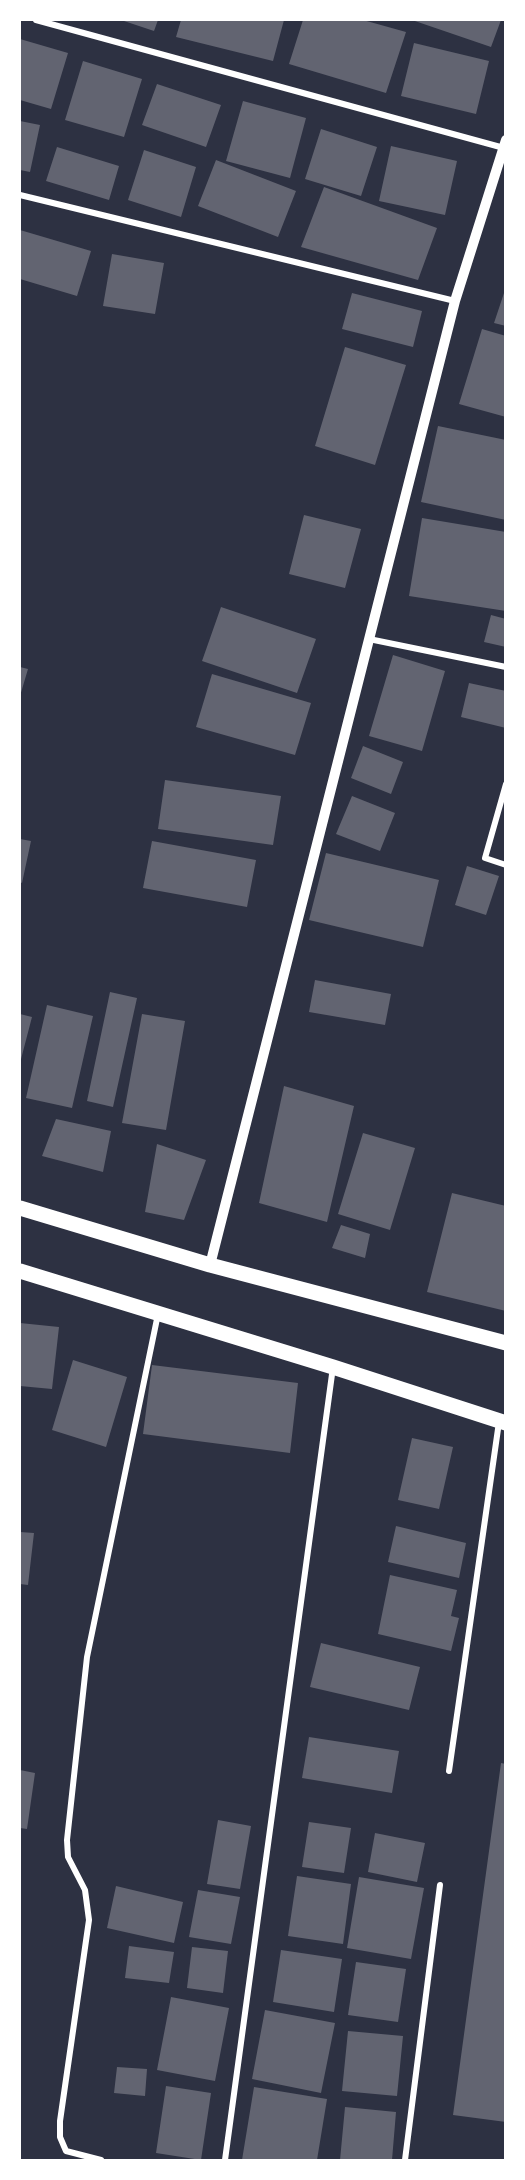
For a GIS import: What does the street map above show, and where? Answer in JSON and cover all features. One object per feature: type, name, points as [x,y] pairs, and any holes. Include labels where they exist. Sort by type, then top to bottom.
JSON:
[{"type":"main road","points":[[20,1208],[210,1265],[506,1343]]},
{"type":"main road","points":[[20,1271],[333,1367],[502,1422]]},
{"type":"street","points":[[36,20],[505,144],[455,301],[210,1265]]},
{"type":"street","points":[[20,195],[455,301]]},
{"type":"street","points":[[369,639],[506,667]]},
{"type":"street","points":[[506,784],[485,858],[506,865]]},
{"type":"street","points":[[101,2160],[66,2151],[60,2137],[60,2121],[89,1920],[85,1890],[70,1864],[67,1852],[87,1657],[158,1314]]},
{"type":"street","points":[[225,2160],[333,1367]]},
{"type":"street","points":[[449,1771],[502,1422]]},
{"type":"street","points":[[405,2160],[440,1885]]},
{"type":"building","points":[[121,20],[158,20],[154,31]]},
{"type":"building","points":[[181,20],[284,20],[273,61],[176,37]]},
{"type":"building","points":[[303,20],[363,20],[406,32],[386,93],[289,64]]},
{"type":"building","points":[[412,20],[501,20],[491,47]]},
{"type":"building","points":[[20,39],[68,53],[51,109],[20,100]]},
{"type":"building","points":[[414,43],[489,61],[476,114],[401,96]]},
{"type":"building","points":[[83,61],[142,79],[124,137],[65,120]]},
{"type":"building","points":[[157,84],[221,105],[206,147],[142,125]]},
{"type":"building","points":[[243,101],[306,118],[290,178],[226,161]]},
{"type":"building","points":[[20,121],[40,125],[30,172],[20,170]]},
{"type":"building","points":[[321,129],[377,147],[361,196],[305,179]]},
{"type":"building","points":[[391,146],[457,161],[445,215],[379,201]]},
{"type":"building","points":[[57,147],[119,166],[109,200],[46,181]]},
{"type":"building","points":[[144,150],[196,167],[181,217],[128,200]]},
{"type":"building","points":[[216,160],[296,191],[278,237],[198,206]]},
{"type":"building","points":[[324,187],[437,228],[418,280],[301,247]]},
{"type":"building","points":[[20,230],[91,251],[77,296],[20,279]]},
{"type":"building","points":[[112,254],[164,263],[155,314],[103,306]]},
{"type":"building","points":[[506,287],[506,326],[494,323]]},
{"type":"building","points":[[352,293],[422,311],[413,347],[342,329]]},
{"type":"building","points":[[482,329],[506,336],[506,417],[459,404]]},
{"type":"building","points":[[345,347],[406,365],[375,465],[315,446]]},
{"type":"building","points":[[438,426],[506,440],[506,520],[421,502]]},
{"type":"building","points":[[304,515],[361,529],[345,588],[289,574]]},
{"type":"building","points":[[422,518],[506,532],[506,611],[409,596]]},
{"type":"building","points":[[221,607],[316,639],[297,693],[202,661]]},
{"type":"building","points":[[491,615],[506,619],[506,647],[484,642]]},
{"type":"building","points":[[393,655],[445,671],[422,751],[369,736]]},
{"type":"building","points":[[20,667],[28,669],[20,696]]},
{"type":"building","points":[[212,674],[311,703],[295,755],[196,727]]},
{"type":"building","points":[[469,683],[506,691],[506,728],[461,717]]},
{"type":"building","points":[[363,746],[403,762],[391,794],[351,778]]},
{"type":"building","points":[[165,780],[281,796],[273,845],[158,829]]},
{"type":"building","points":[[352,796],[395,813],[380,851],[336,834]]},
{"type":"building","points":[[20,839],[31,841],[22,883],[20,882]]},
{"type":"building","points":[[152,841],[256,860],[247,907],[143,888]]},
{"type":"building","points":[[326,853],[439,880],[423,947],[309,920]]},
{"type":"building","points":[[467,866],[499,876],[486,915],[455,905]]},
{"type":"building","points":[[315,980],[391,994],[385,1025],[309,1012]]},
{"type":"building","points":[[110,992],[137,998],[113,1107],[87,1101]]},
{"type":"building","points":[[47,1005],[93,1016],[72,1108],[26,1098]]},
{"type":"building","points":[[20,1014],[32,1017],[20,1063]]},
{"type":"building","points":[[142,1014],[185,1021],[166,1130],[122,1123]]},
{"type":"building","points":[[284,1086],[354,1106],[327,1222],[259,1203]]},
{"type":"building","points":[[56,1119],[111,1131],[103,1172],[42,1156]]},
{"type":"building","points":[[363,1133],[415,1148],[390,1230],[338,1214]]},
{"type":"building","points":[[157,1144],[206,1160],[184,1220],[145,1212]]},
{"type":"building","points":[[452,1193],[506,1206],[506,1311],[427,1292]]},
{"type":"building","points":[[341,1225],[370,1234],[365,1258],[332,1248]]},
{"type":"building","points":[[20,1323],[59,1327],[52,1389],[20,1386]]},
{"type":"building","points":[[73,1360],[127,1377],[106,1447],[52,1430]]},
{"type":"building","points":[[152,1365],[298,1383],[290,1453],[143,1434]]},
{"type":"building","points":[[412,1438],[453,1447],[439,1509],[398,1500]]},
{"type":"building","points":[[396,1526],[466,1543],[459,1578],[388,1562]]},
{"type":"building","points":[[20,1532],[34,1533],[28,1585],[20,1584]]},
{"type":"building","points":[[390,1575],[457,1590],[451,1616],[459,1618],[451,1651],[378,1634]]},
{"type":"building","points":[[321,1643],[420,1667],[409,1710],[310,1687]]},
{"type":"building","points":[[309,1737],[399,1751],[392,1793],[302,1778]]},
{"type":"building","points":[[501,1763],[506,1764],[506,2122],[453,2115]]},
{"type":"building","points":[[20,1770],[35,1773],[27,1829],[20,1828]]},
{"type":"building","points":[[218,1820],[251,1826],[240,1889],[207,1884]]},
{"type":"building","points":[[309,1822],[351,1828],[344,1873],[302,1867]]},
{"type":"building","points":[[375,1833],[425,1843],[417,1882],[368,1872]]},
{"type":"building","points":[[297,1876],[351,1884],[343,1944],[288,1936]]},
{"type":"building","points":[[359,1877],[424,1888],[411,1959],[347,1948]]},
{"type":"building","points":[[116,1886],[183,1902],[174,1943],[107,1928]]},
{"type":"building","points":[[198,1890],[240,1897],[231,1944],[189,1937]]},
{"type":"building","points":[[129,1946],[174,1952],[169,1983],[125,1978]]},
{"type":"building","points":[[192,1947],[228,1951],[223,1993],[187,1988]]},
{"type":"building","points":[[281,1950],[342,1959],[334,2012],[273,2002]]},
{"type":"building","points":[[356,1962],[406,1969],[398,2022],[348,2015]]},
{"type":"building","points":[[171,1997],[229,2008],[215,2081],[157,2070]]},
{"type":"building","points":[[265,2010],[335,2023],[321,2093],[252,2079]]},
{"type":"building","points":[[348,2031],[403,2036],[397,2096],[342,2091]]},
{"type":"building","points":[[117,2067],[147,2069],[145,2096],[114,2093]]},
{"type":"building","points":[[166,2086],[211,2093],[201,2160],[156,2153]]},
{"type":"building","points":[[254,2087],[327,2099],[317,2160],[242,2160]]},
{"type":"building","points":[[345,2107],[396,2112],[392,2160],[340,2160]]}]
